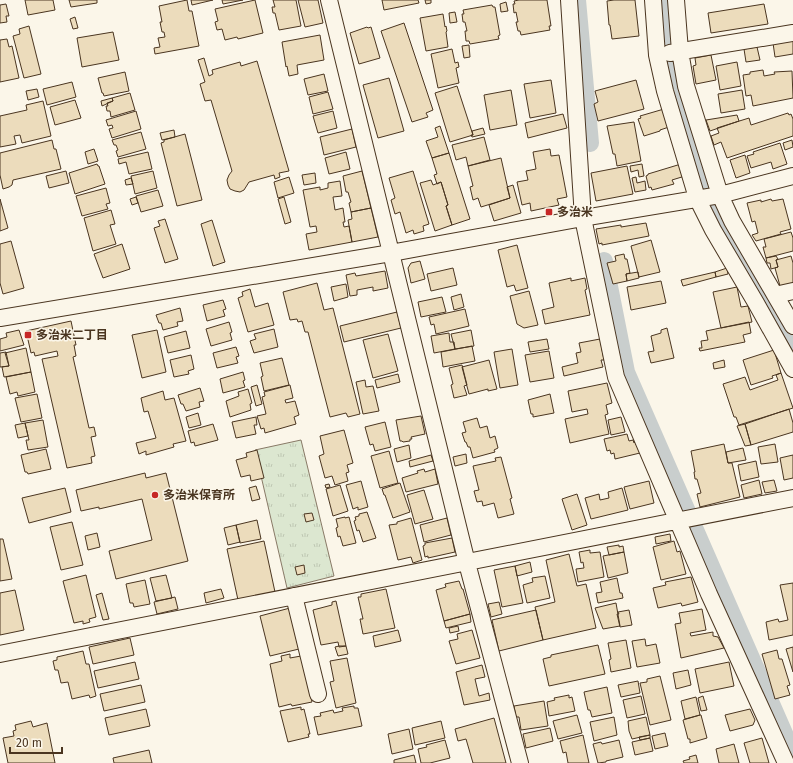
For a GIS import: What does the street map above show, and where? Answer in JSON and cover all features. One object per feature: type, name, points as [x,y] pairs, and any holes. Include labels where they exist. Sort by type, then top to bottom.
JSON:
[{"type":"street","points":[[330,0],[390,254],[467,563],[520,763]]},
{"type":"street","points":[[568,0],[583,218],[616,377],[709,594],[786,763]]},
{"type":"street","points":[[653,0],[668,53],[686,86],[708,196],[713,230],[793,369]]},
{"type":"street","points":[[676,0],[668,53],[665,91],[708,196],[732,221],[793,326]]},
{"type":"street","points":[[668,53],[793,33]]},
{"type":"street","points":[[0,318],[390,254],[708,196],[793,176]]},
{"type":"street","points":[[775,295],[793,291]]},
{"type":"street","points":[[0,654],[793,498]]},
{"type":"street","points":[[294,596],[318,694]]},
{"type":"green space","points":[[301,440],[334,576],[287,588],[255,450]]},
{"type":"building","points":[[25,0],[53,0],[55,10],[28,15]]},
{"type":"building","points":[[69,0],[97,0],[97,3],[71,7]]},
{"type":"building","points":[[187,0],[189,11],[192,11],[199,46],[155,54],[154,48],[160,47],[158,38],[165,37],[164,32],[162,32],[160,22],[162,22],[159,6]]},
{"type":"building","points":[[191,0],[213,0],[192,5]]},
{"type":"building","points":[[222,0],[243,0],[223,4]]},
{"type":"building","points":[[255,0],[263,33],[238,39],[237,37],[225,40],[222,29],[217,30],[215,22],[218,21],[215,9]]},
{"type":"building","points":[[273,0],[296,0],[301,26],[279,30],[275,13],[273,13],[272,7],[275,7]]},
{"type":"building","points":[[298,0],[318,0],[323,23],[305,27]]},
{"type":"building","points":[[382,0],[418,0],[419,3],[384,10]]},
{"type":"building","points":[[425,0],[431,0],[431,3],[426,4]]},
{"type":"building","points":[[547,0],[551,26],[549,26],[550,30],[521,35],[520,31],[518,31],[516,22],[518,22],[516,12],[514,13],[513,4],[515,4],[514,1]]},
{"type":"building","points":[[635,0],[639,36],[612,39],[607,1]]},
{"type":"building","points":[[506,2],[508,11],[501,12],[500,4]]},
{"type":"building","points":[[6,4],[9,16],[6,16],[7,22],[0,23],[0,5]]},
{"type":"building","points":[[764,4],[768,24],[711,33],[708,13]]},
{"type":"building","points":[[492,5],[495,7],[500,35],[498,36],[499,39],[470,44],[469,41],[466,41],[465,31],[467,31],[465,22],[463,22],[463,10]]},
{"type":"building","points":[[455,12],[457,22],[450,23],[449,13]]},
{"type":"building","points":[[443,14],[447,31],[448,47],[426,51],[420,18]]},
{"type":"building","points":[[75,17],[78,28],[73,29],[70,19]]},
{"type":"building","points":[[404,23],[433,110],[426,113],[428,117],[412,122],[381,31]]},
{"type":"building","points":[[29,26],[41,74],[24,78],[13,36],[20,34],[19,29]]},
{"type":"building","points":[[371,27],[380,58],[359,64],[350,33]]},
{"type":"building","points":[[113,32],[119,60],[82,67],[77,38]]},
{"type":"building","points":[[320,35],[324,60],[297,65],[298,74],[289,76],[282,42]]},
{"type":"building","points":[[7,39],[9,47],[12,46],[19,78],[0,82],[0,40]]},
{"type":"building","points":[[793,41],[793,54],[775,57],[773,43]]},
{"type":"building","points":[[469,45],[470,57],[464,58],[462,46]]},
{"type":"building","points":[[757,47],[760,60],[746,62],[744,49]]},
{"type":"building","points":[[452,49],[455,63],[458,62],[459,67],[456,68],[459,83],[438,88],[431,54]]},
{"type":"building","points":[[711,55],[716,80],[696,84],[693,66],[696,65],[695,58]]},
{"type":"building","points":[[204,58],[209,76],[213,74],[212,70],[240,62],[241,66],[257,61],[289,171],[279,173],[280,177],[275,179],[274,175],[249,182],[244,190],[240,192],[230,189],[227,180],[232,171],[211,100],[205,101],[200,84],[205,82],[198,60]]},
{"type":"building","points":[[737,62],[741,86],[720,90],[716,66]]},
{"type":"building","points":[[763,70],[764,76],[775,74],[774,72],[792,71],[793,98],[753,106],[751,95],[746,96],[743,75],[750,74],[750,72]]},
{"type":"building","points":[[125,72],[129,91],[104,96],[98,78]]},
{"type":"building","points":[[324,74],[328,91],[308,95],[304,79]]},
{"type":"building","points":[[389,78],[404,131],[378,138],[363,85]]},
{"type":"building","points":[[551,80],[556,113],[530,118],[524,84]]},
{"type":"building","points":[[636,80],[644,109],[598,121],[594,104],[598,102],[595,91]]},
{"type":"building","points":[[72,82],[76,97],[47,105],[43,89]]},
{"type":"building","points":[[457,86],[473,135],[450,142],[435,93]]},
{"type":"building","points":[[37,89],[39,97],[28,100],[26,91]]},
{"type":"building","points":[[511,90],[517,125],[490,130],[484,95]]},
{"type":"building","points":[[742,90],[745,109],[721,113],[718,94]]},
{"type":"building","points":[[328,92],[333,109],[313,114],[309,97]]},
{"type":"building","points":[[130,93],[135,110],[111,117],[110,111],[107,111],[107,103],[113,101],[112,98]]},
{"type":"building","points":[[112,98],[113,101],[102,106],[101,101]]},
{"type":"building","points":[[75,100],[81,118],[55,125],[50,107]]},
{"type":"building","points":[[43,101],[51,136],[22,143],[20,135],[14,136],[16,144],[0,147],[0,116],[27,110],[26,105]]},
{"type":"building","points":[[664,109],[669,127],[644,136],[638,119],[641,118],[640,116]]},
{"type":"building","points":[[136,111],[141,129],[112,138],[109,129],[113,128],[112,125],[108,126],[106,120]]},
{"type":"building","points":[[333,111],[337,128],[318,133],[313,116]]},
{"type":"building","points":[[788,113],[789,115],[791,114],[793,119],[793,136],[727,158],[721,142],[714,145],[711,136],[719,133],[717,128],[749,118],[751,125]]},
{"type":"building","points":[[563,114],[567,128],[528,138],[525,123]]},
{"type":"building","points":[[737,115],[739,121],[710,131],[706,120]]},
{"type":"building","points":[[634,122],[641,161],[617,166],[607,126]]},
{"type":"building","points":[[440,126],[449,153],[432,158],[426,141],[438,137],[435,128]]},
{"type":"building","points":[[483,128],[485,134],[472,137],[472,131]]},
{"type":"building","points":[[352,129],[356,147],[324,155],[320,137]]},
{"type":"building","points":[[174,130],[175,137],[162,140],[160,133]]},
{"type":"building","points":[[141,132],[146,149],[118,157],[116,151],[118,150],[112,140]]},
{"type":"building","points":[[185,134],[202,200],[177,206],[161,143],[164,142],[164,140]]},
{"type":"building","points":[[484,137],[490,160],[468,166],[466,157],[456,160],[452,145]]},
{"type":"building","points":[[52,140],[61,169],[13,180],[12,185],[3,189],[0,175],[0,153]]},
{"type":"building","points":[[792,140],[793,147],[785,150],[783,143]]},
{"type":"building","points":[[780,143],[787,164],[773,169],[771,162],[751,168],[747,156],[754,154],[753,152]]},
{"type":"building","points":[[94,149],[98,161],[88,164],[85,152]]},
{"type":"building","points":[[550,149],[551,156],[559,155],[567,197],[557,199],[559,205],[531,211],[530,203],[522,205],[517,182],[528,180],[526,171],[536,169],[533,152]]},
{"type":"building","points":[[148,152],[152,169],[129,174],[126,162],[119,164],[118,159]]},
{"type":"building","points":[[346,152],[350,169],[329,174],[325,158]]},
{"type":"building","points":[[449,153],[470,219],[452,225],[441,182],[437,184],[434,175],[437,174],[432,158]]},
{"type":"building","points":[[745,155],[750,173],[736,178],[730,160]]},
{"type":"building","points":[[501,158],[510,198],[481,207],[478,198],[473,200],[470,187],[473,186],[468,166]]},
{"type":"building","points":[[97,164],[105,184],[75,194],[69,173]]},
{"type":"building","points":[[642,164],[644,176],[639,177],[638,170],[631,172],[630,166]]},
{"type":"building","points":[[681,164],[685,176],[672,180],[674,184],[652,190],[651,187],[649,188],[646,176],[648,174]]},
{"type":"building","points":[[627,166],[633,194],[596,201],[591,173]]},
{"type":"building","points":[[66,171],[69,183],[49,188],[46,176]]},
{"type":"building","points":[[153,171],[157,188],[135,194],[131,176]]},
{"type":"building","points":[[362,171],[371,208],[351,212],[349,203],[351,202],[348,192],[346,192],[343,176]]},
{"type":"building","points":[[413,171],[429,224],[423,226],[424,231],[414,234],[413,230],[406,233],[400,212],[395,214],[391,200],[395,198],[389,178]]},
{"type":"building","points":[[315,173],[316,183],[304,185],[302,175]]},
{"type":"building","points":[[289,177],[294,193],[278,198],[274,182]]},
{"type":"building","points":[[636,177],[637,183],[645,181],[646,190],[635,192],[632,178]]},
{"type":"building","points":[[131,178],[133,184],[126,185],[125,180]]},
{"type":"building","points":[[431,180],[433,185],[441,182],[452,225],[435,231],[420,183]]},
{"type":"building","points":[[340,181],[342,196],[333,197],[335,210],[343,208],[345,222],[343,222],[344,227],[349,226],[352,242],[309,250],[306,234],[317,232],[316,226],[310,227],[303,190],[320,187],[320,190],[328,188],[328,183]]},
{"type":"building","points":[[513,185],[521,213],[494,221],[489,205],[510,198],[507,187]]},
{"type":"building","points":[[106,188],[110,203],[106,204],[108,209],[82,216],[76,196]]},
{"type":"building","points":[[158,190],[163,206],[141,212],[136,196]]},
{"type":"building","points":[[136,197],[138,203],[132,205],[130,199]]},
{"type":"building","points":[[284,197],[291,222],[285,224],[278,199]]},
{"type":"building","points":[[0,199],[8,228],[0,231]]},
{"type":"building","points":[[771,199],[772,201],[783,199],[791,229],[780,232],[781,234],[756,241],[752,235],[758,233],[755,221],[752,222],[747,203],[761,200],[761,202]]},
{"type":"building","points":[[371,208],[378,237],[352,242],[348,220],[352,219],[351,212]]},
{"type":"building","points":[[111,210],[115,224],[110,225],[116,244],[93,251],[84,218]]},
{"type":"building","points":[[165,219],[178,259],[165,263],[154,228],[160,226],[158,221]]},
{"type":"building","points":[[212,220],[225,262],[213,266],[201,224]]},
{"type":"building","points":[[646,223],[649,236],[602,245],[602,243],[599,244],[596,229]]},
{"type":"building","points":[[791,232],[793,238],[793,251],[766,258],[763,247],[766,247],[764,239]]},
{"type":"building","points":[[651,240],[660,272],[639,277],[631,246]]},
{"type":"building","points":[[11,241],[24,288],[3,294],[0,283],[0,244]]},
{"type":"building","points":[[122,244],[130,269],[103,278],[94,254]]},
{"type":"building","points":[[517,245],[528,288],[516,291],[514,285],[507,287],[498,250]]},
{"type":"building","points":[[624,254],[625,259],[627,259],[630,273],[626,274],[627,281],[613,284],[607,263],[616,261],[615,256]]},
{"type":"building","points":[[776,256],[778,259],[776,260],[778,267],[771,269],[770,263],[767,263],[766,258]]},
{"type":"building","points":[[791,256],[793,263],[793,283],[780,286],[775,268],[778,267],[776,260]]},
{"type":"building","points":[[420,261],[425,279],[411,283],[408,268],[411,263]]},
{"type":"building","points":[[453,268],[457,285],[431,291],[427,274]]},
{"type":"building","points":[[727,268],[728,274],[716,277],[715,272]]},
{"type":"building","points":[[385,271],[388,288],[373,291],[373,287],[357,290],[357,295],[350,296],[346,275],[355,273],[356,276]]},
{"type":"building","points":[[638,272],[639,278],[627,281],[626,274]]},
{"type":"building","points":[[715,272],[716,277],[683,286],[681,280]]},
{"type":"building","points":[[571,278],[571,281],[585,278],[587,289],[585,290],[590,315],[545,324],[542,310],[554,307],[549,283]]},
{"type":"building","points":[[661,281],[666,303],[631,310],[627,287]]},
{"type":"building","points":[[317,283],[324,310],[333,308],[360,414],[348,417],[346,413],[330,417],[308,332],[305,332],[302,321],[298,322],[297,319],[290,320],[283,292]]},
{"type":"building","points":[[346,284],[348,297],[334,301],[331,287]]},
{"type":"building","points":[[737,287],[741,307],[748,306],[752,322],[721,328],[713,292]]},
{"type":"building","points":[[250,289],[255,307],[268,303],[274,325],[248,332],[238,298],[243,296],[242,292]]},
{"type":"building","points":[[529,291],[538,325],[524,328],[517,324],[510,296]]},
{"type":"building","points":[[461,294],[464,307],[454,310],[451,297]]},
{"type":"building","points":[[442,297],[446,312],[421,317],[418,302]]},
{"type":"building","points":[[223,300],[226,309],[223,310],[225,316],[207,321],[203,305]]},
{"type":"building","points":[[180,308],[183,321],[177,322],[178,326],[163,330],[156,315]]},
{"type":"building","points":[[465,309],[469,326],[436,334],[434,324],[431,325],[429,317]]},
{"type":"building","points":[[397,312],[401,328],[344,342],[340,326]]},
{"type":"building","points":[[71,321],[76,345],[74,345],[76,356],[73,357],[89,428],[94,427],[96,436],[91,437],[95,456],[91,457],[92,463],[67,468],[42,359],[58,356],[57,351],[35,356],[34,352],[31,353],[26,331]]},
{"type":"building","points":[[229,322],[232,332],[230,333],[232,340],[211,346],[206,329]]},
{"type":"building","points":[[749,322],[751,333],[743,335],[745,342],[700,351],[699,348],[702,348],[701,341],[708,340],[706,331]]},
{"type":"building","points":[[667,328],[674,358],[651,363],[648,352],[654,351],[651,336],[661,333],[661,330]]},
{"type":"building","points":[[274,329],[278,347],[254,353],[250,341],[256,339],[254,334]]},
{"type":"building","points":[[19,330],[24,345],[0,351],[0,339],[7,337],[6,333]]},
{"type":"building","points":[[157,330],[166,372],[142,378],[132,335]]},
{"type":"building","points":[[471,330],[474,346],[455,349],[451,334]]},
{"type":"building","points":[[186,331],[190,348],[168,353],[164,337]]},
{"type":"building","points":[[449,333],[450,342],[454,342],[455,349],[434,353],[431,336]]},
{"type":"building","points":[[388,334],[398,371],[373,378],[363,340]]},
{"type":"building","points":[[547,339],[549,349],[530,352],[528,342]]},
{"type":"building","points":[[600,339],[604,360],[601,360],[603,367],[564,376],[562,367],[578,363],[576,353],[581,352],[579,343]]},
{"type":"building","points":[[472,346],[475,361],[443,367],[441,352]]},
{"type":"building","points":[[236,347],[239,356],[236,357],[238,363],[217,368],[213,353]]},
{"type":"building","points":[[26,348],[31,372],[4,377],[2,367],[9,366],[5,353]]},
{"type":"building","points":[[512,349],[518,385],[500,388],[494,352]]},
{"type":"building","points":[[774,350],[781,373],[772,376],[773,378],[751,385],[743,360]]},
{"type":"building","points":[[549,351],[554,378],[530,382],[525,355]]},
{"type":"building","points":[[6,352],[9,366],[0,367],[0,353]]},
{"type":"building","points":[[191,355],[194,369],[188,371],[189,374],[174,377],[170,360]]},
{"type":"building","points":[[282,358],[289,385],[264,391],[260,363]]},
{"type":"building","points":[[489,360],[497,389],[488,391],[488,389],[469,394],[462,367]]},
{"type":"building","points":[[724,360],[725,367],[714,369],[713,363]]},
{"type":"building","points":[[462,365],[467,385],[464,386],[467,395],[454,398],[451,385],[453,384],[449,368]]},
{"type":"building","points":[[31,372],[35,392],[18,396],[17,392],[10,394],[6,377]]},
{"type":"building","points":[[243,372],[245,387],[223,393],[220,379]]},
{"type":"building","points":[[781,373],[793,408],[739,425],[736,417],[734,417],[723,384],[745,377],[750,390],[778,380],[776,375]]},
{"type":"building","points":[[398,374],[400,382],[377,388],[375,380]]},
{"type":"building","points":[[365,380],[366,387],[373,386],[379,411],[363,414],[356,382]]},
{"type":"building","points":[[607,383],[612,403],[606,405],[608,414],[605,415],[609,434],[570,443],[565,419],[588,414],[587,409],[572,412],[568,391]]},
{"type":"building","points":[[257,385],[262,404],[256,406],[251,387]]},
{"type":"building","points":[[290,385],[293,398],[285,400],[286,403],[295,401],[299,415],[294,417],[296,424],[265,433],[264,428],[261,429],[257,416],[266,414],[262,397],[265,396],[264,392]]},
{"type":"building","points":[[200,388],[204,401],[199,402],[200,407],[186,411],[183,404],[181,404],[178,395]]},
{"type":"building","points":[[248,389],[252,403],[250,404],[251,410],[230,417],[226,401],[239,396],[238,392]]},
{"type":"building","points":[[163,391],[165,400],[174,398],[186,441],[173,444],[174,447],[146,455],[146,451],[139,454],[136,443],[156,438],[148,411],[144,412],[141,398]]},
{"type":"building","points":[[37,394],[42,418],[21,422],[15,398]]},
{"type":"building","points":[[550,394],[554,413],[533,417],[528,400]]},
{"type":"building","points":[[789,409],[793,423],[793,432],[751,445],[745,424]]},
{"type":"building","points":[[198,413],[201,425],[189,428],[186,417]]},
{"type":"building","points":[[421,416],[425,434],[411,437],[412,439],[410,439],[410,441],[400,441],[396,420]]},
{"type":"building","points":[[256,417],[257,425],[254,425],[256,434],[236,438],[232,422]]},
{"type":"building","points":[[621,417],[625,432],[611,435],[608,420]]},
{"type":"building","points":[[477,418],[480,428],[487,426],[490,438],[495,436],[498,448],[494,450],[495,452],[473,458],[470,447],[468,447],[465,442],[462,433],[466,432],[463,422]]},
{"type":"building","points":[[43,420],[48,447],[28,450],[26,440],[29,440],[25,423]]},
{"type":"building","points":[[385,422],[391,447],[375,451],[373,444],[370,445],[365,427]]},
{"type":"building","points":[[25,423],[28,436],[18,438],[15,425]]},
{"type":"building","points":[[213,424],[218,440],[195,446],[194,442],[191,443],[188,431]]},
{"type":"building","points":[[745,424],[751,445],[745,446],[737,426]]},
{"type":"building","points":[[344,430],[353,463],[347,465],[349,472],[346,473],[348,481],[335,485],[332,476],[325,478],[319,456],[324,454],[320,436]]},
{"type":"building","points":[[627,434],[629,441],[633,440],[634,443],[635,442],[640,453],[615,459],[614,453],[611,454],[610,450],[607,451],[604,439]]},
{"type":"building","points":[[724,444],[728,463],[732,463],[740,497],[700,507],[697,494],[701,493],[697,479],[695,479],[691,451]]},
{"type":"building","points":[[775,444],[778,462],[761,464],[758,447]]},
{"type":"building","points":[[409,445],[411,458],[397,462],[394,449]]},
{"type":"building","points":[[743,448],[746,460],[728,463],[726,452]]},
{"type":"building","points":[[46,449],[51,469],[28,474],[25,472],[21,455]]},
{"type":"building","points":[[257,450],[264,478],[251,481],[250,475],[241,477],[236,460],[247,457],[246,453]]},
{"type":"building","points":[[389,451],[398,483],[380,488],[371,456]]},
{"type":"building","points":[[466,454],[467,463],[455,466],[453,457]]},
{"type":"building","points":[[431,455],[433,461],[410,467],[409,461]]},
{"type":"building","points":[[793,455],[793,478],[784,480],[780,458]]},
{"type":"building","points":[[501,457],[512,498],[510,499],[514,514],[498,518],[494,503],[483,506],[482,501],[477,502],[474,491],[479,490],[473,466],[496,461],[495,458]]},
{"type":"building","points":[[756,461],[759,477],[741,481],[738,465]]},
{"type":"building","points":[[424,469],[425,472],[435,469],[438,484],[406,492],[402,478],[418,473],[417,471]]},
{"type":"building","points":[[145,473],[146,478],[166,473],[188,561],[116,579],[109,551],[152,540],[142,499],[99,509],[99,507],[81,511],[76,490]]},
{"type":"building","points":[[759,480],[762,494],[744,498],[741,485]]},
{"type":"building","points":[[774,480],[777,491],[765,493],[762,482]]},
{"type":"building","points":[[361,481],[368,507],[358,510],[358,507],[353,509],[346,485]]},
{"type":"building","points":[[649,481],[654,503],[630,509],[624,487]]},
{"type":"building","points":[[400,483],[410,512],[393,518],[382,489]]},
{"type":"building","points":[[329,484],[330,487],[326,488],[325,485]]},
{"type":"building","points":[[340,485],[348,511],[333,516],[326,489]]},
{"type":"building","points":[[256,486],[260,499],[252,501],[249,488]]},
{"type":"building","points":[[65,488],[71,512],[29,523],[22,498]]},
{"type":"building","points":[[622,488],[628,510],[591,519],[585,498],[599,494],[600,500],[609,498],[608,492]]},
{"type":"building","points":[[424,490],[433,519],[415,524],[407,495]]},
{"type":"building","points":[[577,494],[587,525],[572,530],[562,499]]},
{"type":"building","points":[[367,512],[376,538],[363,542],[354,521],[356,520],[355,517],[359,516],[359,514]]},
{"type":"building","points":[[312,513],[314,520],[306,522],[304,514]]},
{"type":"building","points":[[349,517],[356,543],[343,546],[340,536],[338,537],[336,519]]},
{"type":"building","points":[[411,518],[422,560],[413,563],[411,557],[398,560],[389,525],[397,524],[397,522]]},
{"type":"building","points":[[447,518],[451,535],[424,542],[420,525]]},
{"type":"building","points":[[257,520],[261,539],[240,543],[236,525]]},
{"type":"building","points":[[72,522],[83,565],[61,570],[50,527]]},
{"type":"building","points":[[236,525],[240,542],[228,545],[224,528]]},
{"type":"building","points":[[97,533],[100,547],[88,550],[85,536]]},
{"type":"building","points":[[670,534],[671,541],[656,544],[655,537]]},
{"type":"building","points":[[452,538],[455,552],[428,558],[428,556],[425,557],[423,546],[425,543]]},
{"type":"building","points":[[0,539],[3,539],[12,579],[0,581]]},
{"type":"building","points":[[264,541],[275,592],[238,600],[227,549]]},
{"type":"building","points":[[674,541],[677,552],[680,551],[686,574],[661,580],[653,547]]},
{"type":"building","points":[[619,545],[619,547],[623,546],[624,552],[609,555],[607,547]]},
{"type":"building","points":[[590,550],[590,553],[600,552],[604,577],[578,582],[576,569],[584,568],[583,562],[581,563],[579,552]]},
{"type":"building","points":[[624,552],[628,573],[608,578],[603,556]]},
{"type":"building","points":[[569,554],[577,586],[586,584],[596,628],[543,640],[535,607],[555,602],[546,560]]},
{"type":"building","points":[[530,562],[532,572],[517,576],[515,566]]},
{"type":"building","points":[[304,565],[305,573],[297,575],[295,567]]},
{"type":"building","points":[[515,566],[523,603],[502,607],[494,570]]},
{"type":"building","points":[[86,575],[96,617],[89,619],[90,622],[83,624],[83,621],[74,623],[63,581]]},
{"type":"building","points":[[166,575],[172,598],[156,601],[150,578]]},
{"type":"building","points":[[545,576],[550,598],[527,603],[523,585],[533,582],[532,578]]},
{"type":"building","points":[[691,577],[698,602],[682,606],[681,603],[658,608],[653,588],[666,585],[665,582]]},
{"type":"building","points":[[617,578],[620,593],[622,593],[623,598],[598,603],[596,593],[602,592],[600,582]]},
{"type":"building","points":[[145,580],[150,604],[134,607],[133,603],[130,603],[126,584]]},
{"type":"building","points":[[459,581],[463,589],[470,614],[444,621],[436,590],[446,587],[445,584]]},
{"type":"building","points":[[793,583],[793,635],[769,640],[766,622],[778,619],[779,622],[788,620],[780,585]]},
{"type":"building","points":[[221,589],[224,598],[206,603],[204,593]]},
{"type":"building","points":[[386,589],[395,628],[363,634],[360,619],[363,619],[358,597],[361,597],[361,594]]},
{"type":"building","points":[[15,590],[24,630],[0,635],[0,593]]},
{"type":"building","points":[[102,593],[109,619],[103,620],[96,595]]},
{"type":"building","points":[[175,597],[178,609],[157,614],[154,602]]},
{"type":"building","points":[[336,601],[346,646],[339,647],[338,642],[321,645],[313,610],[332,605],[332,602]]},
{"type":"building","points":[[499,602],[502,614],[491,617],[488,604]]},
{"type":"building","points":[[616,603],[620,626],[603,629],[595,608]]},
{"type":"building","points":[[290,608],[299,649],[270,656],[260,616]]},
{"type":"building","points":[[702,609],[706,630],[690,633],[691,636],[713,632],[713,636],[718,637],[724,648],[681,658],[675,624],[681,623],[679,613]]},
{"type":"building","points":[[536,610],[543,640],[499,651],[492,620]]},
{"type":"building","points":[[629,610],[632,625],[620,627],[617,614],[619,614],[618,612]]},
{"type":"building","points":[[470,614],[471,622],[446,628],[444,621]]},
{"type":"building","points":[[458,626],[459,631],[450,633],[449,628]]},
{"type":"building","points":[[398,630],[401,641],[375,647],[373,636]]},
{"type":"building","points":[[472,630],[480,658],[456,664],[449,641],[458,639],[457,634]]},
{"type":"building","points":[[130,638],[134,655],[93,664],[89,647]]},
{"type":"building","points":[[645,639],[646,646],[656,644],[660,663],[637,667],[632,641]]},
{"type":"building","points":[[626,640],[631,668],[611,672],[609,660],[611,659],[608,643]]},
{"type":"building","points":[[598,645],[605,674],[549,686],[543,659],[551,657],[551,655]]},
{"type":"building","points":[[346,646],[348,654],[338,656],[335,647]]},
{"type":"building","points":[[793,647],[793,672],[786,649]]},
{"type":"building","points":[[777,650],[779,659],[782,659],[790,685],[787,686],[790,695],[775,699],[762,654]]},
{"type":"building","points":[[83,651],[86,664],[89,664],[96,696],[90,698],[89,695],[72,699],[68,682],[61,683],[58,670],[55,670],[53,661],[57,660],[57,657]]},
{"type":"building","points":[[290,654],[290,658],[301,656],[312,702],[279,707],[270,664],[282,661],[281,656]]},
{"type":"building","points":[[347,658],[356,703],[336,708],[330,682],[334,681],[330,661]]},
{"type":"building","points":[[135,662],[139,679],[98,688],[94,671]]},
{"type":"building","points":[[729,662],[734,686],[700,693],[695,669]]},
{"type":"building","points":[[482,665],[485,677],[475,679],[479,696],[489,693],[490,700],[464,705],[456,672]]},
{"type":"building","points":[[688,670],[691,685],[676,689],[673,673]]},
{"type":"building","points":[[660,676],[671,720],[650,725],[640,683],[647,682],[647,679]]},
{"type":"building","points":[[638,681],[640,693],[621,697],[618,685]]},
{"type":"building","points":[[141,685],[145,702],[104,711],[100,694]]},
{"type":"building","points":[[607,687],[612,713],[592,717],[590,710],[588,710],[584,692]]},
{"type":"building","points":[[569,695],[569,698],[572,697],[575,711],[549,716],[547,702],[555,700],[554,698]]},
{"type":"building","points":[[641,696],[645,714],[627,718],[623,700]]},
{"type":"building","points":[[703,696],[707,710],[701,711],[698,698]]},
{"type":"building","points":[[696,697],[700,715],[685,719],[681,701]]},
{"type":"building","points":[[544,701],[548,726],[521,730],[519,717],[516,717],[514,706]]},
{"type":"building","points":[[354,706],[354,708],[358,708],[362,726],[318,735],[314,717],[321,716],[320,713],[333,710],[334,713],[343,711],[342,708]]},
{"type":"building","points":[[301,707],[301,710],[304,709],[310,734],[308,734],[309,737],[288,742],[280,711]]},
{"type":"building","points":[[146,709],[150,726],[109,735],[105,718]]},
{"type":"building","points":[[750,709],[755,720],[753,725],[730,731],[725,715]]},
{"type":"building","points":[[577,715],[582,733],[558,739],[553,721]]},
{"type":"building","points":[[701,715],[707,738],[690,743],[683,720]]},
{"type":"building","points":[[614,717],[617,735],[594,741],[590,722]]},
{"type":"building","points":[[646,717],[650,735],[632,739],[628,721]]},
{"type":"building","points":[[494,718],[506,763],[473,763],[466,739],[458,741],[455,729]]},
{"type":"building","points":[[31,721],[33,727],[47,723],[55,763],[8,763],[3,738],[14,736],[13,731],[16,730],[15,725]]},
{"type":"building","points":[[441,721],[445,738],[415,745],[412,728]]},
{"type":"building","points":[[550,728],[553,741],[526,748],[523,734]]},
{"type":"building","points":[[409,729],[413,749],[392,754],[388,734]]},
{"type":"building","points":[[665,733],[668,746],[655,749],[652,736]]},
{"type":"building","points":[[583,735],[589,763],[568,763],[566,752],[563,753],[560,741]]},
{"type":"building","points":[[650,735],[650,738],[640,740],[639,737]]},
{"type":"building","points":[[650,738],[653,751],[635,755],[632,742]]},
{"type":"building","points":[[762,738],[769,763],[750,763],[744,743]]},
{"type":"building","points":[[445,740],[450,758],[430,763],[421,763],[418,749],[427,747],[426,745]]},
{"type":"building","points":[[619,740],[623,757],[598,763],[593,744],[601,742],[602,744]]},
{"type":"building","points":[[734,744],[739,763],[719,763],[716,749]]},
{"type":"building","points":[[149,750],[152,763],[114,763],[113,758]]},
{"type":"building","points":[[414,755],[416,763],[394,763],[394,760]]},
{"type":"building","points":[[696,755],[698,763],[684,763],[683,761],[690,759],[689,757]]},
{"type":"waterway","points":[[577,0],[590,143]]},
{"type":"waterway","points":[[663,0],[674,85],[712,210],[793,349]]},
{"type":"waterway","points":[[604,261],[626,372],[793,754]]},
{"type":"place","name":"多治米","points":[[549,212]]},
{"type":"place","name":"多治米二丁目","points":[[28,335]]},
{"type":"place","name":"多治米保育所","points":[[155,495]]}]
